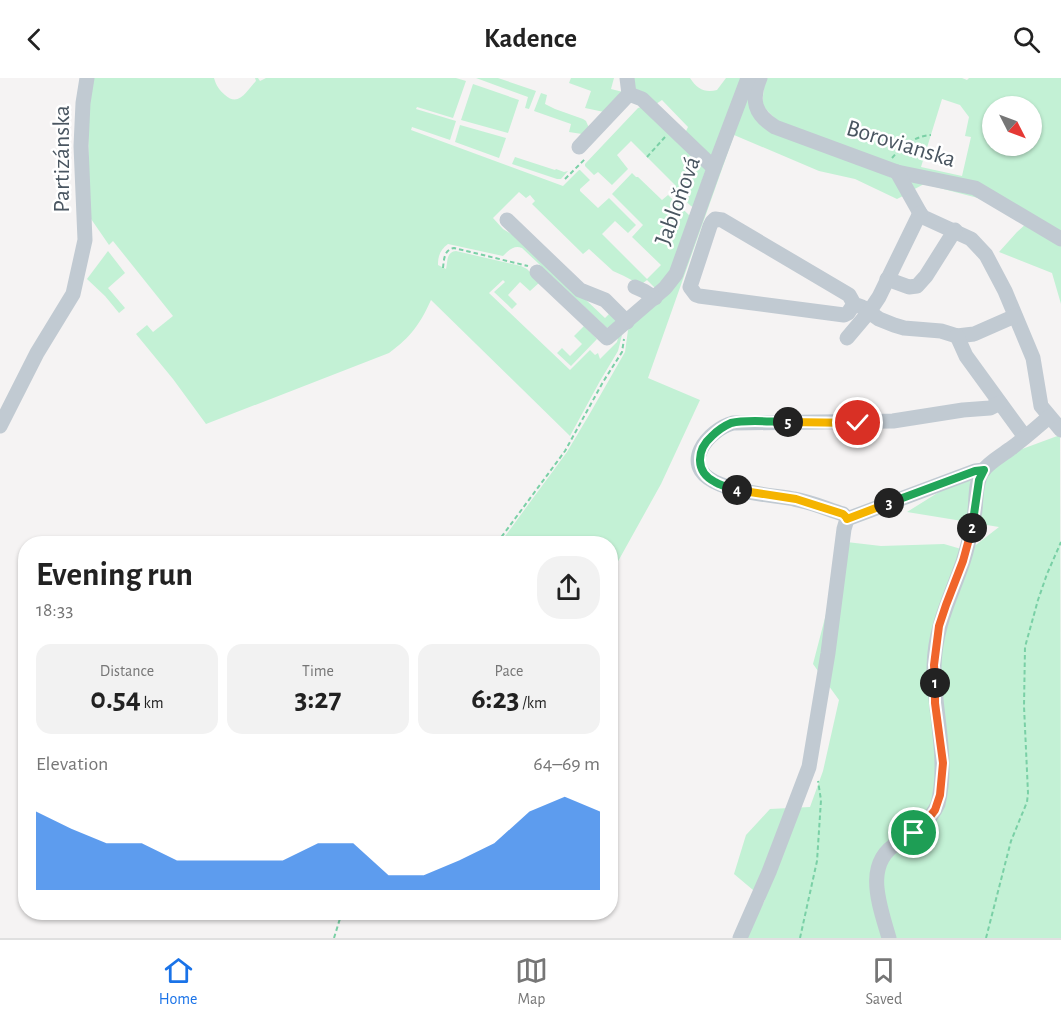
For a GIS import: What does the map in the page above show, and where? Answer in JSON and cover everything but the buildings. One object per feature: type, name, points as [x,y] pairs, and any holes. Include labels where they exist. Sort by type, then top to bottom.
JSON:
[{"type":"street","name":"Partizánska","points":[[0,426],[36,353],[73,294],[85,240],[81,146],[82,103],[87,78]]},
{"type":"street","points":[[627,78],[629,94]]},
{"type":"street","name":"Jabloňová","points":[[537,272],[607,338],[627,322],[646,290],[665,288],[676,274],[692,212],[714,168],[748,78]]},
{"type":"street","name":"Borovianska","points":[[760,78],[754,99],[756,108],[761,117],[775,127],[891,170],[975,188],[1061,240]]},
{"type":"street","points":[[629,94],[642,99],[714,168]]},
{"type":"street","points":[[579,147],[629,94]]},
{"type":"street","points":[[891,170],[923,217],[970,239],[986,255],[1005,291],[1033,358],[1041,406],[1061,430]]},
{"type":"street","points":[[847,338],[879,297],[920,213]]},
{"type":"street","points":[[854,304],[844,315],[699,296],[690,287],[710,226],[718,219],[849,295],[854,304],[894,325],[941,331],[957,336],[974,334],[1015,316]]},
{"type":"street","points":[[507,220],[580,290],[605,300],[627,322]]},
{"type":"street","points":[[887,279],[901,285],[917,286],[926,276],[955,230]]},
{"type":"street","points":[[957,336],[966,356],[1025,437]]},
{"type":"street","points":[[847,519],[843,514],[796,499],[745,492],[716,483],[700,467],[701,450],[715,433],[734,423],[893,422],[963,410],[990,408],[1000,403]]},
{"type":"street","points":[[889,938],[879,903],[876,882],[877,867],[885,851],[921,828],[938,804],[943,763],[935,703],[934,665],[937,637],[946,605],[963,561],[975,512],[979,480],[984,470],[1049,417]]},
{"type":"street","points":[[847,519],[975,471],[984,470]]},
{"type":"street","points":[[740,938],[769,872],[808,767],[828,653],[838,564],[847,519]]},
{"type":"path","points":[[647,157],[674,129]]},
{"type":"path","points":[[891,170],[893,156],[903,147],[923,136],[931,135]]},
{"type":"path","points":[[443,268],[446,252],[454,248],[530,267],[537,272]]},
{"type":"path","points":[[502,536],[565,451],[622,352],[627,322]]},
{"type":"path","points":[[986,938],[1011,841],[1027,802],[1025,646],[1047,574],[1061,543]]},
{"type":"path","points":[[800,938],[815,875],[820,832],[820,786],[808,767]]},
{"type":"path","points":[[334,938],[340,920]]},
{"type":"green space","points":[[91,78],[214,78],[221,91],[234,100],[246,93],[256,81],[255,78],[260,81],[266,78],[456,78],[466,81],[453,118],[417,107],[416,109],[456,121],[450,140],[412,127],[411,130],[563,186],[580,170],[590,180],[580,191],[598,208],[609,198],[636,225],[628,233],[615,221],[602,234],[647,279],[661,265],[632,237],[643,225],[612,194],[632,173],[662,200],[668,195],[689,215],[690,219],[669,274],[655,288],[647,280],[637,283],[613,271],[589,249],[583,254],[532,204],[535,201],[530,195],[526,198],[519,192],[493,218],[503,229],[525,242],[605,318],[610,313],[617,321],[607,328],[522,248],[514,248],[503,256],[448,244],[441,251],[438,265],[446,269],[449,255],[456,251],[527,269],[540,282],[530,291],[520,282],[508,295],[517,304],[512,309],[494,292],[505,282],[503,280],[489,293],[570,370],[590,350],[595,355],[598,353],[600,359],[617,342],[619,334],[623,331],[618,351],[570,436],[431,300],[414,330],[389,353],[206,424],[136,334],[147,325],[153,332],[173,316],[113,241],[109,245],[89,216],[88,104]]},
{"type":"green space","points":[[476,78],[498,78],[536,91],[529,109],[525,108],[528,97]]},
{"type":"green space","points":[[571,78],[614,78],[611,89],[623,92],[604,112],[585,108],[591,91],[569,83]]},
{"type":"green space","points":[[630,78],[690,78],[695,85],[709,91],[717,90],[726,78],[742,78],[714,154],[710,156],[685,133],[688,127],[662,100],[656,104],[635,88]]},
{"type":"green space","points":[[751,78],[750,106],[892,178],[905,195],[897,199],[855,179],[819,171],[734,135],[648,378],[700,400],[661,484],[618,561],[618,536],[505,536],[567,452],[625,352],[628,330],[631,325],[656,304]]},
{"type":"green space","points":[[765,78],[962,78],[967,80],[969,78],[1061,78],[1061,233],[976,184],[898,167],[780,124],[762,105]],"holes":[[[942,99],[960,105],[969,117],[965,136],[971,137],[962,176],[921,167]]]},
{"type":"green space","points":[[473,84],[519,100],[508,133],[461,120]]},
{"type":"green space","points":[[541,93],[547,95],[545,104],[583,119],[589,128],[582,134],[569,132],[571,124],[534,111]]},
{"type":"green space","points":[[641,107],[706,169],[693,207],[673,189],[676,186],[631,141],[617,155],[628,169],[612,185],[598,172],[594,175],[585,166]]},
{"type":"green space","points":[[460,125],[506,138],[499,158],[455,142]]},
{"type":"green space","points":[[515,157],[555,170],[568,171],[561,179],[557,179],[512,164]]},
{"type":"green space","points":[[905,176],[974,192],[1010,214],[978,198],[924,184],[911,191]]},
{"type":"green space","points":[[1026,224],[1061,246],[1061,304],[1052,273],[999,252]]},
{"type":"green space","points":[[108,251],[125,273],[108,288],[125,308],[119,313],[87,279]]},
{"type":"green space","points":[[584,326],[597,339],[571,366],[557,353],[562,348],[570,356],[582,344],[574,336]]},
{"type":"green space","points":[[1060,435],[1061,938],[744,938],[765,900],[734,874],[746,835],[770,809],[810,807],[823,771],[839,700],[813,664],[832,591],[838,541],[881,546],[944,544],[968,551],[999,527],[907,512],[1003,456]]},
{"type":"route","points":[[858,423],[742,422],[729,424],[708,439],[701,450],[699,460],[703,472],[716,483],[745,492],[796,499],[843,514],[847,519],[975,471],[984,470],[979,480],[975,512],[963,561],[946,605],[937,637],[934,665],[935,703],[943,763],[940,795],[935,810],[914,833]]}]
